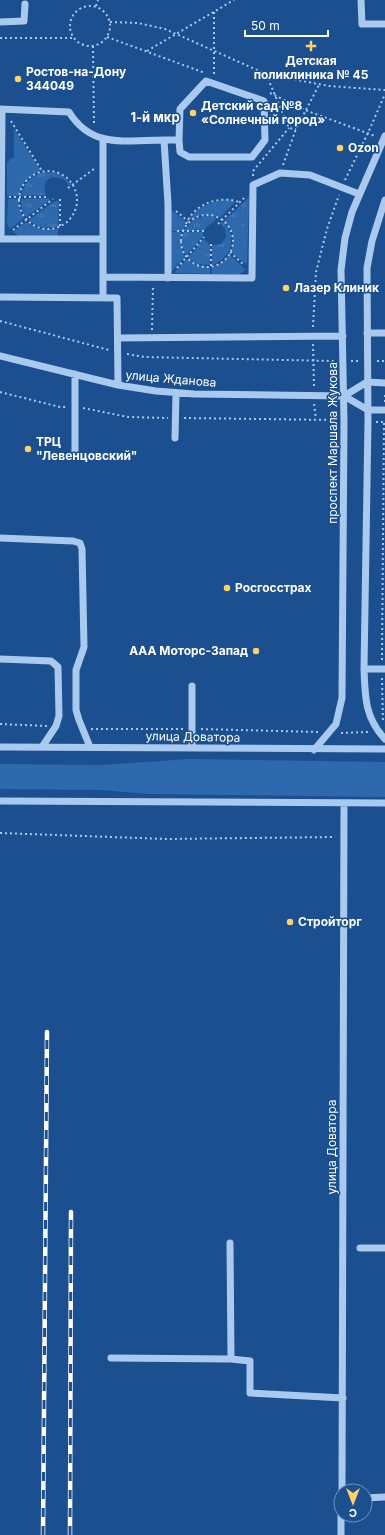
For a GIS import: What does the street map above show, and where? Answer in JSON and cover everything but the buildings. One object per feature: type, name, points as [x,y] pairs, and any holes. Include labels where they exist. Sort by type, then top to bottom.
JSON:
[{"type":"street","points":[[361,0],[362,24],[385,24]]},
{"type":"street","points":[[0,22],[24,21],[25,4]]},
{"type":"street","points":[[206,82],[264,101],[265,140],[252,157],[189,157],[180,152],[180,140],[180,109],[206,82]]},
{"type":"street","points":[[102,239],[1,239],[2,110],[69,112],[85,132],[103,140],[180,140]]},
{"type":"street","name":"проспект Маршала Жукова","points":[[314,750],[336,724],[342,698],[344,361],[341,270],[345,238],[359,194],[385,136]]},
{"type":"street","points":[[103,140],[103,298]]},
{"type":"street","points":[[164,140],[168,204],[168,278]]},
{"type":"street","points":[[103,277],[252,278],[253,186],[280,173],[310,175],[359,194]]},
{"type":"street","points":[[385,200],[372,241],[367,268],[368,421],[364,669],[365,700],[371,719],[385,739]]},
{"type":"street","points":[[0,297],[117,298],[118,385]]},
{"type":"street","points":[[367,333],[385,334]]},
{"type":"street","points":[[118,338],[343,336]]},
{"type":"street","name":"улица Жданова","points":[[0,356],[118,385],[176,393],[344,396]]},
{"type":"street","points":[[75,374],[75,457]]},
{"type":"street","points":[[385,383],[367,382],[344,396],[368,410],[385,410]]},
{"type":"street","points":[[176,393],[176,438]]},
{"type":"street","points":[[0,538],[73,540],[80,544],[82,549],[84,647],[76,670],[76,710],[78,720],[90,747]]},
{"type":"street","points":[[0,659],[51,660],[58,667],[59,716],[56,726],[42,747]]},
{"type":"street","points":[[364,669],[383,669]]},
{"type":"street","points":[[192,686],[192,748]]},
{"type":"street","name":"улица Доватора","points":[[0,747],[314,750],[385,749]]},
{"type":"street","points":[[0,801],[385,803]]},
{"type":"street","name":"улица Доватора","points":[[342,1483],[344,803]]},
{"type":"street","points":[[230,1242],[231,1359]]},
{"type":"street","points":[[360,1248],[385,1248]]},
{"type":"street","points":[[111,1358],[231,1359],[250,1361],[250,1393],[343,1398]]},
{"type":"street","points":[[373,1498],[385,1497]]},
{"type":"street","points":[[341,1535],[342,1523]]},
{"type":"path","points":[[96,6],[98,0]]},
{"type":"path","points":[[147,51],[234,0]]},
{"type":"path","points":[[96,6],[107,15],[110,22],[107,37],[99,44],[93,46],[80,43],[74,38],[70,22],[74,14],[80,8],[96,6]]},
{"type":"path","points":[[214,12],[214,76]]},
{"type":"path","points":[[110,22],[138,23],[177,33],[214,52],[266,74],[319,85],[385,90]]},
{"type":"path","points":[[0,38],[74,38]]},
{"type":"path","points":[[93,46],[94,136]]},
{"type":"path","points":[[266,74],[289,128]]},
{"type":"path","points":[[280,173],[296,129],[319,85]]},
{"type":"path","points":[[316,419],[313,336],[316,272],[327,229],[341,187],[368,134],[385,94]]},
{"type":"path","points":[[2,110],[42,171]]},
{"type":"path","points":[[289,128],[296,129]]},
{"type":"path","points":[[218,224],[253,186],[253,171],[289,128]]},
{"type":"path","points":[[68,188],[103,162]]},
{"type":"path","points":[[42,171],[59,173],[68,178],[73,184],[77,196],[76,209],[71,218],[60,227],[45,229],[35,226],[26,219],[20,208],[19,197],[25,182],[33,175],[42,171]]},
{"type":"path","points":[[2,197],[49,197]]},
{"type":"path","points":[[188,222],[197,217],[207,215],[222,220],[231,232],[232,242],[230,252],[222,261],[211,266],[196,264],[186,257],[181,242],[182,231],[185,227],[188,222],[196,210],[208,203],[229,198],[239,202]]},
{"type":"path","points":[[1,239],[53,200]]},
{"type":"path","points":[[60,200],[60,239]]},
{"type":"path","points":[[168,204],[188,222]]},
{"type":"path","points":[[168,231],[204,231]]},
{"type":"path","points":[[168,278],[204,237]]},
{"type":"path","points":[[211,244],[211,278]]},
{"type":"path","points":[[230,252],[252,273]]},
{"type":"path","points":[[152,338],[153,278]]},
{"type":"path","points":[[0,321],[118,353],[144,357],[367,361]]},
{"type":"path","points":[[0,392],[60,407],[75,406],[128,417],[344,420]]},
{"type":"path","points":[[383,724],[385,410]]},
{"type":"path","points":[[368,421],[385,422]]},
{"type":"path","points":[[0,833],[167,839],[344,837]]},
{"type":"green space","points":[[14,129],[40,170],[25,181],[18,196],[7,196],[7,163],[11,158],[14,158]]},
{"type":"green space","points":[[44,172],[59,173],[71,184],[69,186],[64,179],[53,177],[50,178],[45,184],[46,195],[21,196],[26,184],[35,176]]},
{"type":"green space","points":[[249,196],[247,265],[231,252],[233,242],[232,232],[245,232],[246,200]]},
{"type":"green space","points":[[49,198],[50,200],[26,217],[22,210],[21,199]]},
{"type":"green space","points":[[8,199],[18,199],[20,211],[24,218],[10,229],[7,224]]},
{"type":"green space","points":[[229,199],[235,202],[221,217],[201,215],[188,221],[196,212],[206,205]]},
{"type":"green space","points":[[246,200],[245,232],[232,232],[224,221]]},
{"type":"green space","points":[[55,201],[59,201],[58,226],[42,227],[35,225],[29,220]]},
{"type":"green space","points":[[169,208],[186,222],[182,231],[169,231]]},
{"type":"green space","points":[[207,216],[217,218],[204,231],[183,231],[194,219]]},
{"type":"green space","points":[[26,222],[39,229],[58,229],[58,237],[19,236],[13,232]]},
{"type":"green space","points":[[223,222],[228,228],[230,234],[230,247],[224,258],[212,265],[212,245],[221,244],[226,237],[225,228],[220,223]]},
{"type":"green space","points":[[169,232],[181,232],[181,247],[185,256],[172,271],[170,269]]},
{"type":"green space","points":[[183,232],[203,232],[203,236],[186,255],[181,243]]},
{"type":"green space","points":[[204,239],[210,245],[210,265],[197,264],[188,258]]},
{"type":"green space","points":[[229,254],[246,270],[240,274],[212,274],[212,267],[223,262]]},
{"type":"green space","points":[[187,259],[196,265],[210,267],[210,274],[174,273]]},
{"type":"green space","points":[[189,759],[385,762],[385,797],[149,794],[100,790],[0,789],[0,764],[101,765]]},
{"type":"railway","points":[[43,1535],[47,1032]]},
{"type":"railway","points":[[70,1535],[71,1212]]},
{"type":"place","name":"Детская поликлиника № 45","points":[[311,46]]},
{"type":"place","name":"Ростов-на-Дону 344049","points":[[18,79]]},
{"type":"place","name":"Детский сад №8 «Солнечный город»","points":[[193,113]]},
{"type":"place","name":"Ozon","points":[[340,148]]},
{"type":"place","name":"Лазер Клиник","points":[[286,288]]},
{"type":"place","name":"ТРЦ \"Левенцовский\"","points":[[28,449]]},
{"type":"place","name":"Росгосстрах","points":[[227,588]]},
{"type":"place","name":"ААА Моторс-Запад","points":[[256,651]]},
{"type":"place","name":"Стройторг","points":[[290,922]]},
{"type":"district","name":"1-й мкр","points":[[155,117]]}]
